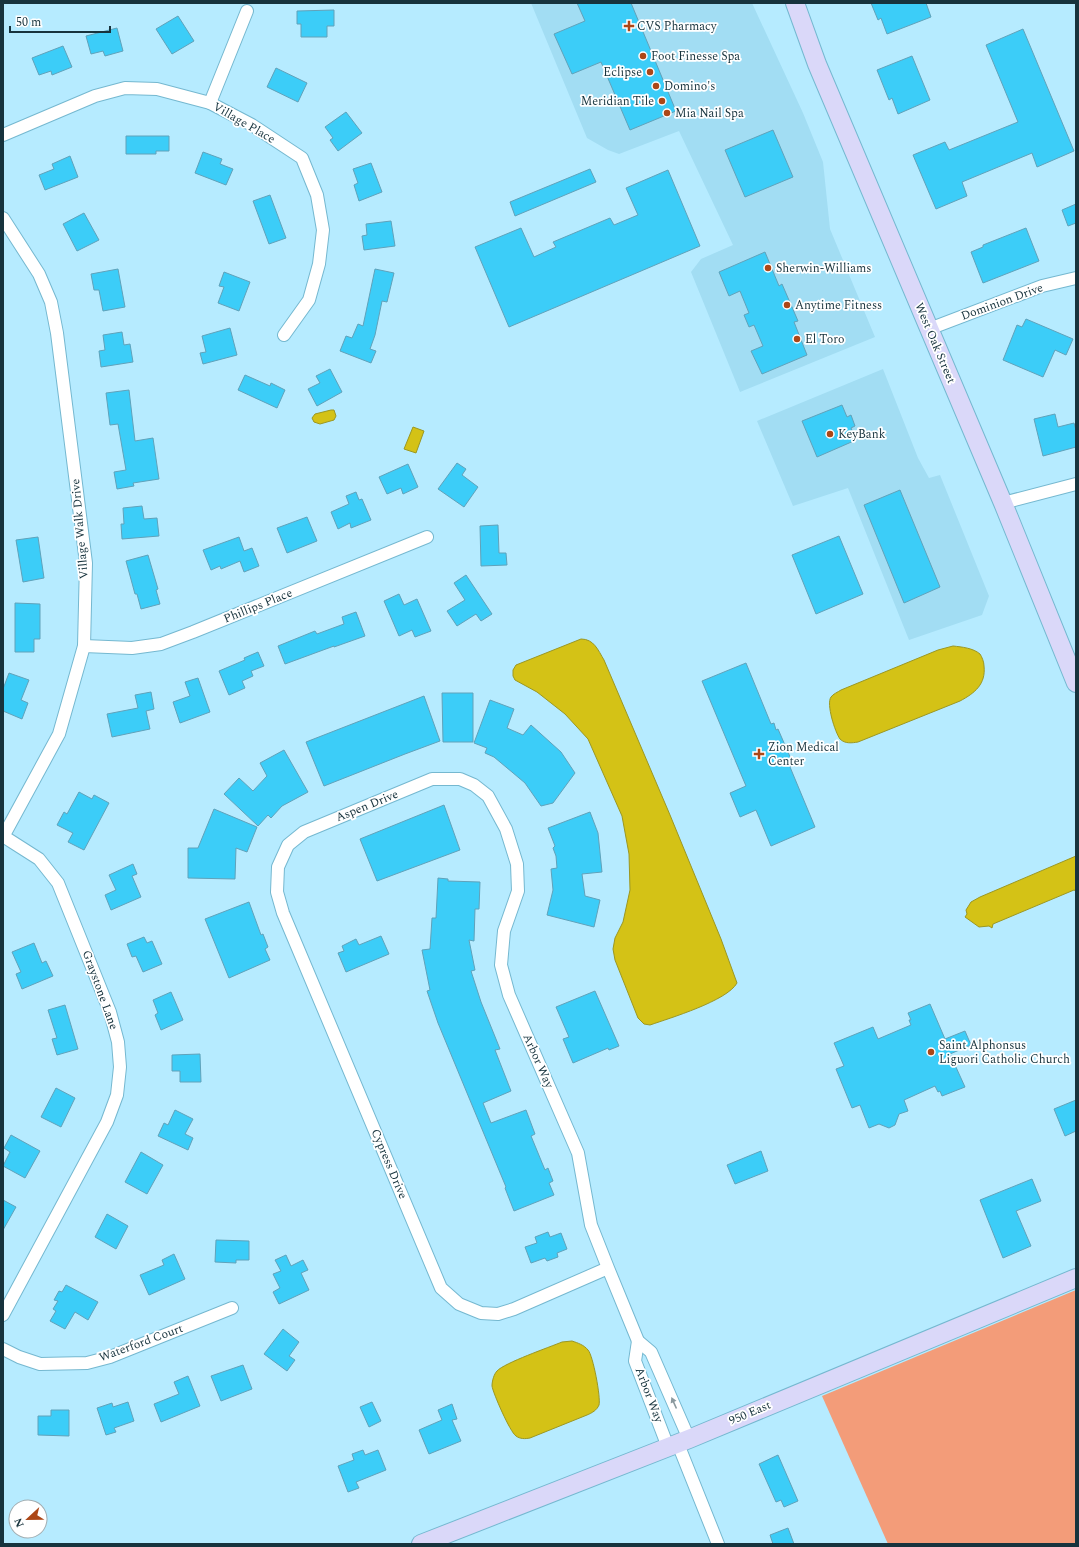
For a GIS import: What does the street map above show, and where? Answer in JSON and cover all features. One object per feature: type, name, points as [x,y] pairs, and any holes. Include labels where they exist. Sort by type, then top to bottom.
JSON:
[{"type":"main road","name":"West Oak Street","points":[[795,3],[817,64],[1003,503],[1076,683]]},
{"type":"main road","name":"950 East","points":[[421,1544],[678,1443],[1076,1278]]},
{"type":"street","points":[[210,103],[247,11]]},
{"type":"street","name":"Village Place","points":[[3,135],[95,96],[125,88],[157,89],[210,103],[252,125],[302,158],[317,195],[324,230],[319,264],[309,300],[284,335]]},
{"type":"street","name":"Village Walk Drive","points":[[3,218],[39,274],[51,302],[57,333],[86,563],[84,646],[59,734],[3,836]]},
{"type":"street","name":"Dominion Drive","points":[[929,329],[1042,286],[1076,278]]},
{"type":"street","points":[[1003,503],[1076,484]]},
{"type":"street","name":"Phillips Place","points":[[84,646],[132,648],[161,644],[427,537]]},
{"type":"street","name":"Aspen Drive","points":[[278,867],[288,845],[304,832],[432,779],[460,778],[474,785]]},
{"type":"street","name":"Arbor Way","points":[[474,785],[488,796],[506,829],[517,864],[518,890],[504,931],[501,965],[509,995],[578,1153],[591,1225],[638,1341],[650,1352],[678,1443]]},
{"type":"street","name":"Graystone Lane","points":[[3,836],[39,859],[58,883],[110,1012],[118,1042],[120,1067],[117,1095],[107,1122],[3,1315]]},
{"type":"street","name":"Cypress Drive","points":[[278,867],[277,892],[284,913],[441,1288],[459,1304],[481,1313],[498,1314],[514,1309],[608,1268]]},
{"type":"street","name":"Waterford Court","points":[[3,1349],[19,1357],[40,1364],[87,1363],[110,1357],[232,1308]]},
{"type":"street","name":"Arbor Way","points":[[638,1341],[636,1361],[678,1443]]},
{"type":"street","points":[[678,1443],[718,1544]]},
{"type":"shaded area","points":[[531,3],[752,3],[803,113],[823,162],[830,229],[875,337],[740,392],[691,272],[701,259],[733,245],[679,131],[619,154],[608,150],[587,138]]},
{"type":"shaded area","points":[[883,369],[918,458],[929,478],[940,475],[989,596],[982,615],[909,640],[848,488],[793,506],[757,421]]},
{"type":"shaded area","points":[[334,410],[336,416],[334,420],[320,424],[314,422],[312,418],[315,414]]},
{"type":"shaded area","points":[[413,427],[424,431],[416,453],[404,449]]},
{"type":"shaded area","points":[[581,639],[585,639],[592,643],[598,649],[604,660],[670,815],[721,939],[737,983],[731,990],[710,1002],[650,1025],[644,1024],[638,1018],[615,960],[613,949],[615,938],[623,922],[630,890],[629,854],[622,816],[588,739],[565,714],[537,692],[515,680],[513,676],[513,670],[516,665]]},
{"type":"shaded area","points":[[953,646],[971,649],[980,654],[984,664],[984,672],[981,683],[975,691],[960,701],[858,742],[851,743],[840,739],[830,712],[830,701],[833,695],[841,690],[938,650]]},
{"type":"shaded area","points":[[1076,856],[1076,891],[1074,890],[993,924],[992,928],[989,926],[979,927],[965,917],[967,914],[966,910],[971,902],[980,897]]},
{"type":"shaded area","points":[[1076,1290],[1076,1544],[888,1544],[822,1396]]},
{"type":"shaded area","points":[[572,1341],[585,1347],[590,1354],[598,1386],[598,1407],[589,1414],[530,1438],[516,1436],[498,1404],[493,1390],[492,1384],[495,1374],[501,1368],[517,1360],[562,1342]]},
{"type":"building","points":[[577,3],[631,3],[676,111],[630,130],[601,62],[572,74],[554,34],[585,21]]},
{"type":"building","points":[[871,3],[926,3],[931,17],[887,34],[881,18],[878,20]]},
{"type":"building","points":[[334,10],[334,26],[327,26],[327,37],[301,37],[301,24],[297,24],[297,11]]},
{"type":"building","points":[[178,16],[194,41],[172,54],[156,29]]},
{"type":"building","points":[[117,28],[123,51],[105,56],[103,51],[91,54],[86,36]]},
{"type":"building","points":[[1023,29],[1074,151],[1037,167],[1032,153],[962,182],[967,196],[936,209],[913,155],[945,142],[949,150],[1018,122],[986,45]]},
{"type":"building","points":[[63,46],[72,67],[52,75],[51,71],[39,75],[32,58]]},
{"type":"building","points":[[912,56],[930,100],[898,114],[892,98],[889,100],[877,70]]},
{"type":"building","points":[[276,68],[307,83],[298,102],[267,87]]},
{"type":"building","points":[[346,112],[362,133],[338,151],[330,140],[333,138],[325,127]]},
{"type":"building","points":[[773,130],[793,177],[745,197],[725,150]]},
{"type":"building","points":[[126,136],[169,136],[169,151],[156,151],[156,154],[126,154]]},
{"type":"building","points":[[203,152],[222,159],[220,164],[233,169],[226,185],[195,173]]},
{"type":"building","points":[[70,156],[78,177],[45,190],[39,175],[54,169],[52,164]]},
{"type":"building","points":[[371,163],[382,192],[359,201],[354,185],[358,183],[353,169]]},
{"type":"building","points":[[590,169],[596,182],[515,216],[510,202]]},
{"type":"building","points":[[668,170],[700,246],[509,327],[475,247],[521,228],[534,257],[556,247],[553,242],[610,218],[614,225],[638,215],[626,188]]},
{"type":"building","points":[[270,195],[286,238],[269,244],[253,201]]},
{"type":"building","points":[[1076,204],[1076,223],[1068,226],[1062,210]]},
{"type":"building","points":[[84,213],[99,240],[77,251],[63,224]]},
{"type":"building","points":[[391,221],[395,246],[364,250],[362,236],[367,235],[366,224]]},
{"type":"building","points":[[1026,228],[1039,261],[983,283],[971,252],[983,247],[983,245]]},
{"type":"building","points":[[765,252],[779,286],[782,284],[798,321],[794,322],[807,355],[762,374],[751,351],[763,346],[754,325],[749,327],[744,315],[749,313],[740,291],[729,296],[719,272]]},
{"type":"building","points":[[118,269],[125,307],[103,311],[99,290],[94,290],[91,274]]},
{"type":"building","points":[[375,269],[394,273],[387,302],[382,301],[375,335],[370,349],[376,351],[371,363],[340,351],[346,336],[352,338],[358,324],[363,326]]},
{"type":"building","points":[[224,272],[250,282],[239,311],[218,303],[224,287],[219,286]]},
{"type":"building","points":[[1026,319],[1073,339],[1066,355],[1055,350],[1043,377],[1003,360],[1017,325],[1022,327]]},
{"type":"building","points":[[230,328],[237,355],[203,364],[200,353],[206,352],[202,336]]},
{"type":"building","points":[[122,332],[124,345],[130,344],[133,362],[101,367],[99,351],[105,350],[103,335]]},
{"type":"building","points":[[330,369],[342,392],[317,406],[308,389],[320,383],[316,376]]},
{"type":"building","points":[[245,375],[270,386],[271,383],[285,390],[277,408],[238,390]]},
{"type":"building","points":[[129,390],[135,441],[153,438],[159,479],[133,483],[134,486],[117,489],[114,472],[126,470],[118,424],[110,425],[106,393]]},
{"type":"building","name":"KeyBank","points":[[842,405],[847,417],[851,415],[855,426],[851,428],[856,440],[817,457],[802,421]]},
{"type":"building","points":[[1055,414],[1058,427],[1074,423],[1076,430],[1076,447],[1043,456],[1034,419]]},
{"type":"building","points":[[457,463],[466,469],[462,475],[478,487],[464,507],[438,489]]},
{"type":"building","points":[[408,464],[418,487],[403,494],[401,488],[387,494],[379,477]]},
{"type":"building","points":[[900,490],[940,587],[904,603],[864,505]]},
{"type":"building","points":[[356,492],[359,500],[362,499],[371,520],[351,528],[350,523],[338,529],[331,512],[349,504],[346,496]]},
{"type":"building","points":[[142,506],[144,519],[157,518],[159,536],[122,539],[121,524],[124,524],[123,508]]},
{"type":"building","points":[[307,517],[317,541],[287,553],[277,528]]},
{"type":"building","points":[[498,525],[499,553],[506,553],[507,565],[481,566],[480,526]]},
{"type":"building","points":[[839,536],[863,594],[816,614],[792,555]]},
{"type":"building","points":[[38,537],[44,578],[23,582],[16,540]]},
{"type":"building","points":[[239,537],[244,551],[252,548],[259,566],[244,572],[240,561],[221,569],[220,566],[211,570],[203,550]]},
{"type":"building","points":[[148,555],[158,589],[156,590],[160,604],[141,609],[137,594],[135,594],[126,561]]},
{"type":"building","points":[[466,575],[492,614],[481,621],[476,614],[457,626],[447,611],[465,600],[454,583]]},
{"type":"building","points":[[399,594],[404,605],[417,599],[431,631],[415,637],[412,630],[399,636],[384,601]]},
{"type":"building","points":[[15,603],[40,604],[40,639],[34,639],[34,652],[15,652]]},
{"type":"building","points":[[356,612],[365,636],[285,664],[278,646],[315,631],[317,634],[344,624],[342,617]]},
{"type":"building","points":[[258,652],[264,666],[251,671],[253,676],[242,681],[245,688],[229,695],[219,671],[245,660],[244,658]]},
{"type":"building","points":[[746,663],[771,724],[774,723],[776,730],[778,729],[791,759],[789,760],[790,767],[815,827],[771,846],[756,810],[740,817],[730,793],[746,786],[702,681]]},
{"type":"building","points":[[9,673],[29,680],[21,700],[28,703],[22,719],[3,711],[3,689]]},
{"type":"building","points":[[198,678],[210,712],[180,723],[173,702],[190,696],[185,682]]},
{"type":"building","points":[[151,692],[154,709],[146,711],[150,729],[112,737],[107,714],[138,708],[135,695]]},
{"type":"building","points":[[442,693],[473,693],[473,742],[443,742]]},
{"type":"building","points":[[424,696],[440,741],[324,786],[306,742]]},
{"type":"building","points":[[490,700],[514,709],[507,728],[523,735],[531,725],[561,752],[575,773],[553,803],[541,806],[525,783],[494,757],[485,753],[487,748],[474,743]]},
{"type":"building","points":[[284,750],[308,792],[282,806],[271,818],[268,815],[258,826],[224,794],[239,778],[253,791],[267,776],[260,763]]},
{"type":"building","points":[[79,792],[92,799],[94,795],[109,803],[84,850],[68,842],[73,833],[57,825],[64,812],[67,814]]},
{"type":"building","points":[[444,805],[460,850],[377,881],[360,839]]},
{"type":"building","points":[[214,809],[257,827],[247,852],[236,848],[235,879],[188,878],[188,848],[198,848]]},
{"type":"building","points":[[590,812],[598,833],[602,872],[582,874],[585,896],[600,900],[594,927],[547,915],[553,890],[551,869],[557,868],[556,856],[553,848],[555,846],[548,828]]},
{"type":"building","points":[[133,864],[137,874],[132,876],[141,897],[111,910],[105,895],[116,890],[109,875]]},
{"type":"building","points":[[438,878],[448,879],[448,881],[480,882],[479,909],[475,909],[474,941],[469,940],[475,970],[471,971],[481,1002],[500,1049],[495,1050],[511,1091],[483,1103],[491,1123],[526,1110],[535,1134],[531,1136],[545,1170],[548,1168],[553,1181],[549,1183],[554,1195],[514,1211],[505,1188],[506,1187],[438,1023],[427,991],[430,990],[422,950],[430,949],[432,918],[436,918]]},
{"type":"building","points":[[249,902],[261,935],[263,934],[268,947],[265,949],[270,960],[229,978],[205,919]]},
{"type":"building","points":[[381,936],[389,954],[346,972],[338,953],[344,951],[342,946],[356,939],[359,945]]},
{"type":"building","points":[[144,937],[147,943],[152,941],[162,964],[143,972],[136,956],[132,957],[127,944]]},
{"type":"building","points":[[34,943],[42,963],[46,961],[53,976],[22,989],[16,974],[21,972],[12,952]]},
{"type":"building","points":[[595,991],[619,1046],[609,1050],[608,1048],[573,1063],[563,1039],[569,1037],[556,1007]]},
{"type":"building","points":[[171,992],[183,1020],[161,1030],[155,1015],[158,1013],[153,1000]]},
{"type":"building","points":[[930,1004],[945,1039],[965,1031],[971,1045],[950,1054],[965,1087],[942,1096],[940,1091],[938,1092],[935,1086],[904,1100],[908,1111],[899,1114],[895,1125],[889,1128],[879,1124],[869,1128],[860,1105],[852,1108],[836,1069],[844,1066],[834,1043],[873,1027],[878,1039],[911,1025],[909,1020],[911,1020],[908,1013]]},
{"type":"building","points":[[65,1005],[78,1049],[57,1055],[52,1039],[57,1038],[48,1010]]},
{"type":"building","points":[[200,1054],[201,1082],[180,1082],[180,1071],[172,1071],[172,1055]]},
{"type":"building","points":[[56,1088],[75,1098],[61,1127],[41,1117]]},
{"type":"building","points":[[1076,1100],[1076,1131],[1065,1136],[1054,1109]]},
{"type":"building","points":[[175,1110],[193,1119],[185,1134],[193,1138],[188,1150],[158,1136],[164,1123],[168,1125]]},
{"type":"building","points":[[11,1135],[40,1151],[25,1178],[3,1166],[10,1152],[4,1148]]},
{"type":"building","points":[[761,1151],[768,1171],[735,1184],[727,1165]]},
{"type":"building","points":[[141,1152],[163,1165],[147,1194],[125,1182]]},
{"type":"building","points":[[1032,1179],[1041,1201],[1016,1211],[1031,1246],[1003,1258],[980,1200]]},
{"type":"building","points":[[3,1200],[16,1207],[3,1230]]},
{"type":"building","points":[[107,1214],[128,1226],[116,1249],[95,1237]]},
{"type":"building","points":[[548,1232],[550,1237],[561,1233],[567,1249],[557,1253],[558,1257],[547,1261],[545,1258],[531,1263],[525,1247],[537,1243],[535,1237]]},
{"type":"building","points":[[216,1240],[249,1241],[249,1260],[236,1260],[236,1263],[215,1262]]},
{"type":"building","points":[[174,1254],[185,1279],[149,1295],[140,1275],[164,1265],[162,1260]]},
{"type":"building","points":[[286,1255],[291,1266],[303,1260],[308,1270],[301,1273],[309,1290],[279,1304],[273,1292],[280,1288],[273,1274],[281,1271],[275,1260]]},
{"type":"building","points":[[66,1285],[98,1302],[88,1320],[75,1312],[65,1329],[50,1321],[56,1311],[53,1309],[58,1301],[54,1300],[59,1291],[62,1292]]},
{"type":"building","points":[[283,1329],[299,1342],[289,1356],[295,1360],[287,1371],[264,1354]]},
{"type":"building","points":[[243,1365],[252,1389],[221,1401],[211,1376]]},
{"type":"building","points":[[188,1376],[200,1406],[161,1422],[154,1404],[179,1394],[174,1382]]},
{"type":"building","points":[[128,1402],[134,1421],[114,1428],[116,1432],[106,1435],[97,1408],[112,1403],[113,1407]]},
{"type":"building","points":[[372,1402],[381,1421],[369,1427],[360,1407]]},
{"type":"building","points":[[452,1404],[457,1419],[452,1420],[461,1441],[429,1454],[419,1430],[442,1420],[438,1410]]},
{"type":"building","points":[[51,1410],[69,1410],[69,1436],[38,1435],[38,1416],[51,1416]]},
{"type":"building","points":[[363,1450],[365,1455],[378,1450],[386,1470],[356,1482],[359,1488],[348,1492],[338,1466],[354,1460],[352,1454]]},
{"type":"building","points":[[778,1455],[798,1501],[784,1507],[781,1500],[776,1502],[759,1464]]},
{"type":"building","points":[[788,1528],[794,1544],[773,1544],[770,1535]]},
{"type":"place","name":"CVS Pharmacy","points":[[629,26]]},
{"type":"place","name":"Foot Finesse Spa","points":[[643,56]]},
{"type":"place","name":"Eclipse","points":[[650,72]]},
{"type":"place","name":"Domino's","points":[[656,86]]},
{"type":"place","name":"Meridian Tile","points":[[662,101]]},
{"type":"place","name":"Mia Nail Spa","points":[[667,113]]},
{"type":"place","name":"Sherwin-Williams","points":[[768,268]]},
{"type":"place","name":"Anytime Fitness","points":[[787,305]]},
{"type":"place","name":"El Toro","points":[[797,339]]},
{"type":"place","name":"KeyBank","points":[[830,434]]},
{"type":"place","name":"Zion Medical Center","points":[[759,754]]},
{"type":"place","name":"Saint Alphonsus Liguori Catholic Church","points":[[931,1052]]}]
